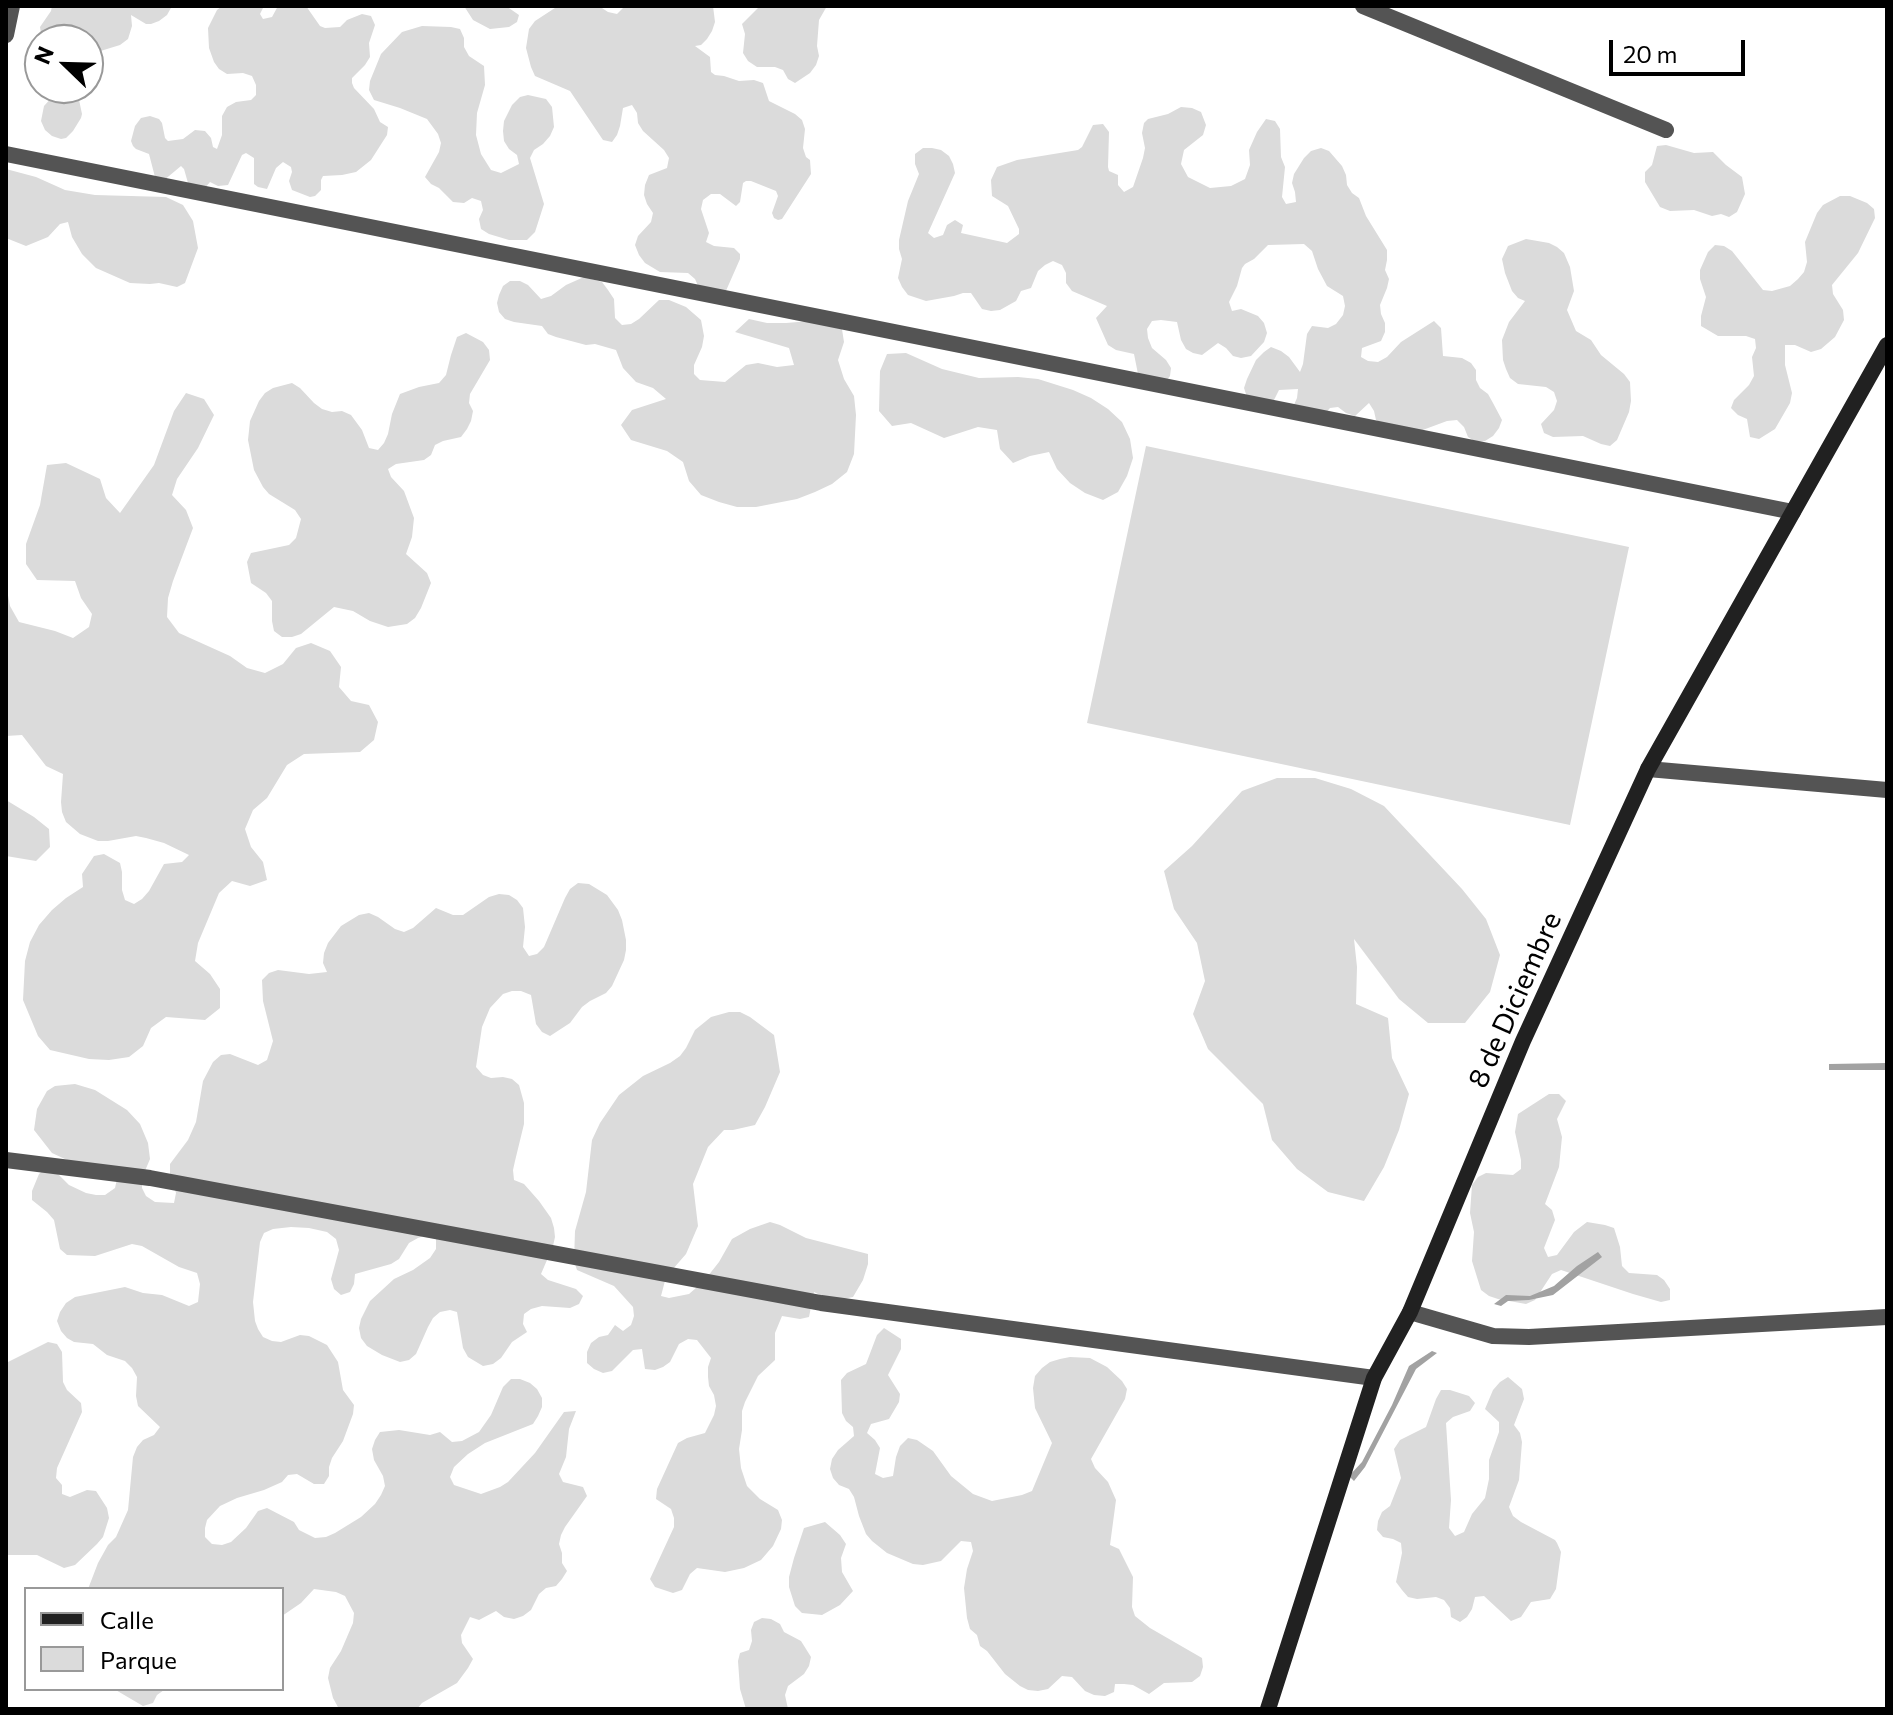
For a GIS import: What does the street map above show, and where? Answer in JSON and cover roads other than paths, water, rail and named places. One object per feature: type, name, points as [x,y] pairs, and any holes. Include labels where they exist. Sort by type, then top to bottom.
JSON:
[{"type":"street","points":[[6,35],[12,6]]},
{"type":"street","points":[[1363,6],[1666,130]]},
{"type":"street","points":[[6,154],[1793,512]]},
{"type":"street","name":"8 de Diciembre","points":[[1268,1709],[1374,1378],[1410,1312],[1523,1041],[1648,769],[1887,345]]},
{"type":"street","points":[[1648,769],[1887,790]]},
{"type":"street","points":[[6,1160],[150,1178],[821,1303],[1374,1378]]},
{"type":"street","points":[[1410,1312],[1493,1336],[1529,1337],[1887,1317]]}]
